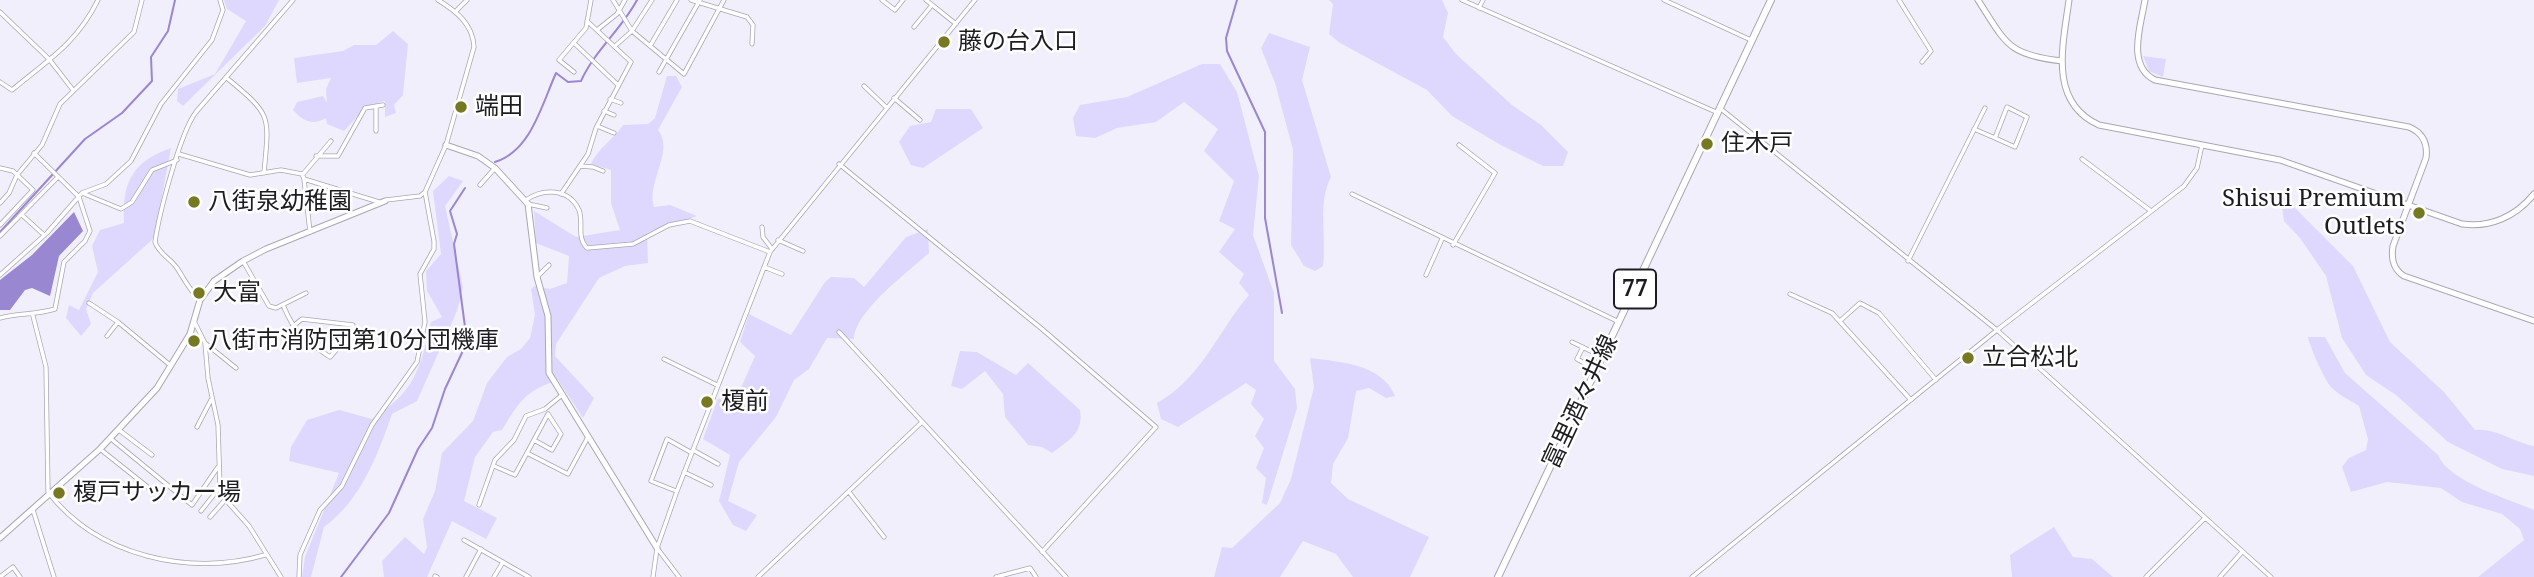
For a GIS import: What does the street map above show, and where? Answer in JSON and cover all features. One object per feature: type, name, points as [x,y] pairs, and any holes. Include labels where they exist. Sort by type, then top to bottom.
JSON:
[{"type":"main road","name":"富里酒々井線","points":[[1499,577],[1771,0]]},
{"type":"street","points":[[0,82],[12,90],[66,49],[87,24],[98,0]]},
{"type":"street","points":[[0,203],[9,193],[17,174],[42,145],[60,104],[134,32],[142,0]]},
{"type":"street","points":[[1,273],[44,236],[80,195],[106,184],[131,161],[161,104],[212,40],[223,10],[220,0]]},
{"type":"street","points":[[200,300],[155,242],[177,160],[190,120],[228,79],[293,0]]},
{"type":"street","points":[[0,538],[100,449],[157,388],[172,366],[194,321],[200,300],[214,281],[243,261],[382,202],[420,196],[425,192],[446,145],[474,47],[470,30],[456,11],[438,0]]},
{"type":"street","points":[[456,11],[467,0]]},
{"type":"street","points":[[574,72],[559,60],[574,43],[587,20],[591,0]]},
{"type":"street","points":[[613,0],[632,31],[684,74],[722,9],[724,0]]},
{"type":"street","points":[[597,30],[619,10],[625,0]]},
{"type":"street","points":[[615,47],[632,31],[652,0]]},
{"type":"street","points":[[650,46],[677,0]]},
{"type":"street","points":[[691,0],[747,17],[753,24],[752,44]]},
{"type":"street","points":[[883,0],[895,10],[904,0]]},
{"type":"street","points":[[926,0],[956,24]]},
{"type":"street","points":[[653,577],[657,548],[677,491],[771,251],[839,164],[975,0]]},
{"type":"street","points":[[1462,0],[1719,111],[1997,330],[2271,577]]},
{"type":"street","points":[[1479,8],[1483,0]]},
{"type":"street","points":[[1664,0],[1745,35],[1752,41]]},
{"type":"street","points":[[1899,0],[1931,51],[1922,62]]},
{"type":"street","points":[[1978,0],[2012,49],[2031,57],[2062,61]]},
{"type":"street","points":[[2069,0],[2062,78],[2069,99],[2092,122],[2114,129],[2277,159],[2455,223],[2484,225],[2512,214],[2534,194]]},
{"type":"street","points":[[2145,0],[2138,61],[2145,74],[2155,80],[2409,127],[2419,133],[2426,146],[2426,158],[2392,253],[2394,265],[2400,274],[2534,321]]},
{"type":"street","points":[[659,72],[699,1]]},
{"type":"street","points":[[914,27],[932,5]]},
{"type":"street","points":[[0,12],[49,60],[73,90]]},
{"type":"street","points":[[561,194],[588,154],[604,111],[631,62],[587,20]]},
{"type":"street","points":[[574,43],[618,85]]},
{"type":"street","points":[[228,79],[264,111],[268,129],[264,173]]},
{"type":"street","points":[[864,86],[886,107]]},
{"type":"street","points":[[610,99],[621,103]]},
{"type":"street","points":[[894,99],[920,120]]},
{"type":"street","points":[[316,156],[338,156],[346,147],[365,108],[383,105]]},
{"type":"street","points":[[376,106],[376,131]]},
{"type":"street","points":[[1974,129],[2015,147],[2027,117],[2007,107],[1995,138]]},
{"type":"street","points":[[1908,261],[1984,108]]},
{"type":"street","points":[[604,111],[614,115]]},
{"type":"street","points":[[597,126],[614,133]]},
{"type":"street","points":[[310,233],[303,176],[316,156],[331,141]]},
{"type":"street","points":[[446,145],[478,156],[495,168],[527,202],[547,208]]},
{"type":"street","points":[[1453,245],[1495,173],[1459,145]]},
{"type":"street","points":[[1692,577],[1997,330],[2190,180],[2197,168],[2202,145]]},
{"type":"street","points":[[34,153],[57,178],[80,195],[121,209],[132,202],[152,170],[177,160]]},
{"type":"street","points":[[179,154],[242,173],[281,170],[382,202]]},
{"type":"street","points":[[2082,159],[2151,211]]},
{"type":"street","points":[[839,164],[1042,329],[1156,427],[1042,552]]},
{"type":"street","points":[[580,166],[593,167],[603,172]]},
{"type":"street","points":[[0,168],[17,174],[33,190],[0,225]]},
{"type":"street","points":[[480,185],[495,168]]},
{"type":"street","points":[[0,236],[57,178]]},
{"type":"street","points":[[299,577],[300,555],[320,510],[342,486],[372,425],[417,362],[425,322],[420,274],[434,249],[425,192]]},
{"type":"street","points":[[527,202],[545,192],[561,194],[572,201],[580,212],[581,239],[587,248],[633,244],[670,225],[690,221],[771,251]]},
{"type":"street","points":[[1352,194],[1453,245],[1619,322]]},
{"type":"street","points":[[0,318],[12,315],[33,316],[57,307],[58,281],[64,262],[88,237],[90,227],[79,206],[80,195]]},
{"type":"street","points":[[527,202],[537,277],[548,316],[546,365],[657,548],[679,577]]},
{"type":"street","points":[[22,215],[44,236]]},
{"type":"street","points":[[762,227],[763,237],[771,251]]},
{"type":"street","points":[[1426,275],[1441,239]]},
{"type":"street","points":[[778,240],[803,251]]},
{"type":"street","points":[[243,261],[269,306],[276,308],[306,293]]},
{"type":"street","points":[[537,277],[549,265]]},
{"type":"street","points":[[764,267],[782,274]]},
{"type":"street","points":[[1790,294],[1832,313],[1911,400]]},
{"type":"street","points":[[89,303],[118,322],[172,366]]},
{"type":"street","points":[[1839,321],[1860,303],[1879,313],[1936,380]]},
{"type":"street","points":[[283,305],[292,327],[301,337],[330,357],[353,331],[353,325],[302,319],[292,327]]},
{"type":"street","points":[[33,316],[46,360],[50,495],[90,537],[131,558]]},
{"type":"street","points":[[194,321],[205,344],[218,425],[220,487],[225,499],[248,526],[281,577]]},
{"type":"street","points":[[107,335],[118,322]]},
{"type":"street","points":[[839,332],[1066,577]]},
{"type":"street","points":[[1572,341],[1603,357]]},
{"type":"street","points":[[205,344],[236,368]]},
{"type":"street","points":[[1583,347],[1577,359],[1597,370]]},
{"type":"street","points":[[664,359],[717,385]]},
{"type":"street","points":[[479,505],[493,465],[514,440],[526,416],[545,409],[562,395]]},
{"type":"street","points":[[197,426],[212,398]]},
{"type":"street","points":[[534,440],[552,450],[561,434],[545,409]]},
{"type":"street","points":[[493,465],[515,475],[548,414]]},
{"type":"street","points":[[758,577],[922,422]]},
{"type":"street","points":[[119,429],[152,455]]},
{"type":"street","points":[[527,453],[568,474],[588,437]]},
{"type":"street","points":[[110,438],[192,505],[220,465]]},
{"type":"street","points":[[677,491],[651,481],[667,439],[718,464]]},
{"type":"street","points":[[100,449],[154,492]]},
{"type":"street","points":[[684,472],[710,485]]},
{"type":"street","points":[[201,511],[220,487]]},
{"type":"street","points":[[849,492],[884,537]]},
{"type":"street","points":[[211,517],[225,499]]},
{"type":"street","points":[[33,510],[54,577]]},
{"type":"street","points":[[2146,577],[2205,518]]},
{"type":"street","points":[[464,540],[503,562],[519,575],[528,577]]},
{"type":"street","points":[[466,577],[481,549]]},
{"type":"street","points":[[2220,577],[2242,552]]},
{"type":"street","points":[[243,567],[265,555]]},
{"type":"street","points":[[494,577],[503,562]]},
{"type":"street","points":[[0,569],[2,575],[13,567],[20,577]]},
{"type":"street","points":[[996,577],[1030,568],[1036,577]]},
{"type":"street","points":[[1017,571],[1019,577]]},
{"type":"shaded area","points":[[224,0],[279,0],[265,26],[183,106],[177,101],[178,89],[215,74],[246,21],[227,9]]},
{"type":"shaded area","points":[[1329,0],[1442,0],[1448,13],[1443,37],[1456,54],[1512,105],[1541,125],[1568,152],[1563,166],[1543,166],[1499,144],[1452,116],[1427,90],[1340,43],[1329,34],[1333,4]]},
{"type":"shaded area","points":[[393,31],[408,44],[403,95],[394,105],[396,113],[385,117],[385,101],[367,106],[344,131],[327,124],[326,118],[316,122],[308,121],[293,110],[297,102],[323,96],[327,103],[326,89],[331,78],[297,83],[294,58],[343,51],[354,45],[376,45]]},
{"type":"shaded area","points":[[1269,33],[1310,47],[1302,80],[1331,177],[1323,209],[1323,266],[1315,271],[1304,266],[1291,245],[1293,150],[1275,83],[1261,48]]},
{"type":"shaded area","points":[[2143,56],[2166,59],[2163,77],[2149,71]]},
{"type":"shaded area","points":[[1202,64],[1220,64],[1237,92],[1259,176],[1253,235],[1274,293],[1274,361],[1295,389],[1297,408],[1267,505],[1262,503],[1266,478],[1256,468],[1264,448],[1255,436],[1264,419],[1251,404],[1256,390],[1246,383],[1178,427],[1161,419],[1157,403],[1186,381],[1249,295],[1239,283],[1244,274],[1219,252],[1235,229],[1219,221],[1234,181],[1204,151],[1218,129],[1184,102],[1156,122],[1117,128],[1095,138],[1076,136],[1073,118],[1080,105],[1127,97]]},
{"type":"shaded area","points":[[667,76],[676,76],[682,87],[658,130],[663,147],[654,187],[654,207],[670,205],[697,216],[647,233],[648,263],[625,266],[599,278],[556,344],[555,356],[594,398],[583,418],[558,380],[530,393],[518,405],[502,430],[493,432],[475,457],[464,501],[497,518],[486,539],[452,521],[427,577],[384,577],[382,561],[405,537],[424,554],[427,547],[423,519],[435,491],[442,453],[473,421],[487,383],[507,357],[521,349],[530,338],[535,315],[531,289],[535,286],[550,289],[567,283],[569,256],[536,243],[534,211],[576,237],[620,230],[611,203],[611,170],[591,164],[623,125],[648,124],[655,118]]},
{"type":"shaded area","points":[[936,109],[971,109],[983,128],[923,168],[911,165],[899,142],[910,126],[931,122]]},
{"type":"shaded area","points":[[171,148],[154,238],[93,293],[86,309],[91,324],[81,336],[66,318],[69,305],[79,310],[98,272],[92,246],[100,230],[124,223],[125,196],[132,175],[138,167]]},
{"type":"shaded area","points":[[449,176],[463,181],[445,206],[463,287],[457,311],[417,401],[392,414],[374,461],[358,491],[324,527],[311,577],[302,577],[305,557],[339,473],[289,461],[291,447],[307,420],[339,410],[372,419],[398,399],[414,378],[431,322],[442,317],[427,291],[426,271],[441,254],[433,191]]},
{"type":"shaded area","points":[[2280,193],[2353,266],[2390,342],[2444,392],[2475,430],[2498,433],[2534,446],[2534,476],[2502,469],[2448,442],[2396,395],[2366,375],[2342,338],[2326,276],[2300,238],[2284,221]]},
{"type":"shaded area","points":[[74,212],[83,231],[59,256],[50,296],[32,288],[25,290],[10,310],[0,310],[0,280],[32,255]]},
{"type":"shaded area","points":[[928,229],[929,253],[873,304],[863,316],[854,339],[827,338],[809,369],[794,380],[776,417],[739,462],[728,501],[757,515],[746,531],[733,525],[719,501],[730,455],[703,439],[718,398],[733,406],[755,356],[740,342],[749,314],[791,335],[825,282],[831,277],[854,278],[864,287],[906,237]]},
{"type":"shaded area","points":[[2308,337],[2325,337],[2345,373],[2438,455],[2454,473],[2480,488],[2534,510],[2534,577],[2478,577],[2524,540],[2520,529],[2502,514],[2462,502],[2441,488],[2387,482],[2351,492],[2342,467],[2349,458],[2366,450],[2368,439],[2359,406],[2337,393],[2328,383]]},
{"type":"shaded area","points":[[960,351],[977,352],[1016,375],[1028,363],[1080,410],[1080,425],[1077,431],[1052,453],[1042,447],[1028,445],[1005,417],[1003,394],[985,371],[962,389],[951,386]]},
{"type":"shaded area","points":[[1310,358],[1347,363],[1371,371],[1389,385],[1395,396],[1386,398],[1369,388],[1356,391],[1348,438],[1333,464],[1331,483],[1348,499],[1429,537],[1410,577],[1353,577],[1336,554],[1303,541],[1280,577],[1214,577],[1222,547],[1232,548],[1280,503],[1291,479],[1314,387]]},
{"type":"shaded area","points":[[2054,527],[2073,557],[2092,559],[2113,577],[2012,577],[2010,555]]},
{"type":"waterway","points":[[0,232],[85,139],[122,113],[152,81],[151,57],[168,31],[175,0]]},
{"type":"waterway","points":[[495,162],[518,148],[526,137],[534,125],[556,73],[568,82],[581,81],[593,59],[637,0]]},
{"type":"waterway","points":[[1237,0],[1226,38],[1227,51],[1265,132],[1265,218],[1282,313]]},
{"type":"waterway","points":[[341,577],[389,513],[418,449],[432,428],[445,389],[467,342],[454,244],[457,234],[450,211],[465,188]]},
{"type":"place","name":"藤の台入口","points":[[944,42]]},
{"type":"place","name":"端田","points":[[461,107]]},
{"type":"place","name":"住木戸","points":[[1707,144]]},
{"type":"place","name":"八街泉幼稚園","points":[[194,202]]},
{"type":"place","name":"Shisui Premium Outlets","points":[[2419,213]]},
{"type":"place","name":"大富","points":[[199,293]]},
{"type":"place","name":"八街市消防団第10分団機庫","points":[[194,341]]},
{"type":"place","name":"立合松北","points":[[1968,358]]},
{"type":"place","name":"榎前","points":[[707,402]]},
{"type":"place","name":"榎戸サッカー場","points":[[59,493]]}]
